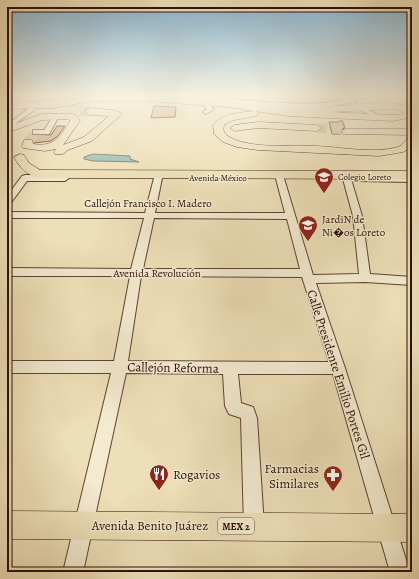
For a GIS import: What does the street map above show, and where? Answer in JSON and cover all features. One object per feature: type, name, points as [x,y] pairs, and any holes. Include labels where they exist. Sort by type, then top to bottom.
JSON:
[{"type":"highway","points":[[7,131],[25,123]]},
{"type":"highway","points":[[7,131],[30,147],[48,147],[59,145],[74,123]]},
{"type":"highway","points":[[67,174],[58,170],[55,166],[54,160],[71,141],[95,123]]},
{"type":"highway","points":[[61,153],[88,139],[107,123]]},
{"type":"highway","points":[[220,123],[218,126],[218,130],[222,136],[229,141],[241,144],[387,152],[407,146],[411,135]]},
{"type":"highway","points":[[396,123],[411,135]]},
{"type":"highway","points":[[241,144],[233,139],[231,135],[231,132],[236,128],[321,130]]},
{"type":"highway","points":[[346,131],[411,135]]},
{"type":"highway","points":[[30,147],[23,164],[29,170],[38,174],[411,179]]},
{"type":"highway","name":"Avenida Benito Juárez","points":[[7,525],[400,528]]},
{"type":"street","points":[[7,131],[14,123]]},
{"type":"street","points":[[30,147],[46,132],[52,123]]},
{"type":"street","name":"Avenida México","points":[[7,202],[25,178],[279,177],[411,179]]},
{"type":"street","name":"Calle Presidente Emilio Portes Gil","points":[[279,177],[308,276],[338,368],[400,528],[400,572]]},
{"type":"street","points":[[73,572],[120,367],[136,273],[158,178]]},
{"type":"street","points":[[347,179],[354,196],[359,218],[365,278]]},
{"type":"street","name":"Callejón Francisco I. Madero","points":[[7,215],[290,216]]},
{"type":"street","name":"Avenida Revolución","points":[[7,272],[308,276],[412,281]]},
{"type":"street","name":"Callejón Reforma","points":[[7,367],[338,368]]},
{"type":"street","points":[[230,368],[233,406],[235,409],[247,412],[249,418],[254,526]]},
{"type":"water","points":[[93,154],[130,156],[130,159],[139,162],[93,161],[84,159],[84,157]]},
{"type":"building","points":[[329,123],[343,123],[345,128],[342,129],[341,134],[332,134]]},
{"type":"building","points":[[57,126],[65,126],[58,136],[51,141],[34,143],[33,139],[28,138],[31,134],[51,135]]},
{"type":"tunnel","points":[[317,128],[345,129]]},
{"type":"tunnel","points":[[28,142],[34,134]]},
{"type":"place","name":"Colegio Loreto","points":[[324,194]]},
{"type":"place","name":"JardiN de Ni�os Loreto","points":[[308,242]]},
{"type":"place","name":"Rogavios","points":[[159,491]]},
{"type":"place","name":"Farmacias Similares","points":[[333,492]]}]
